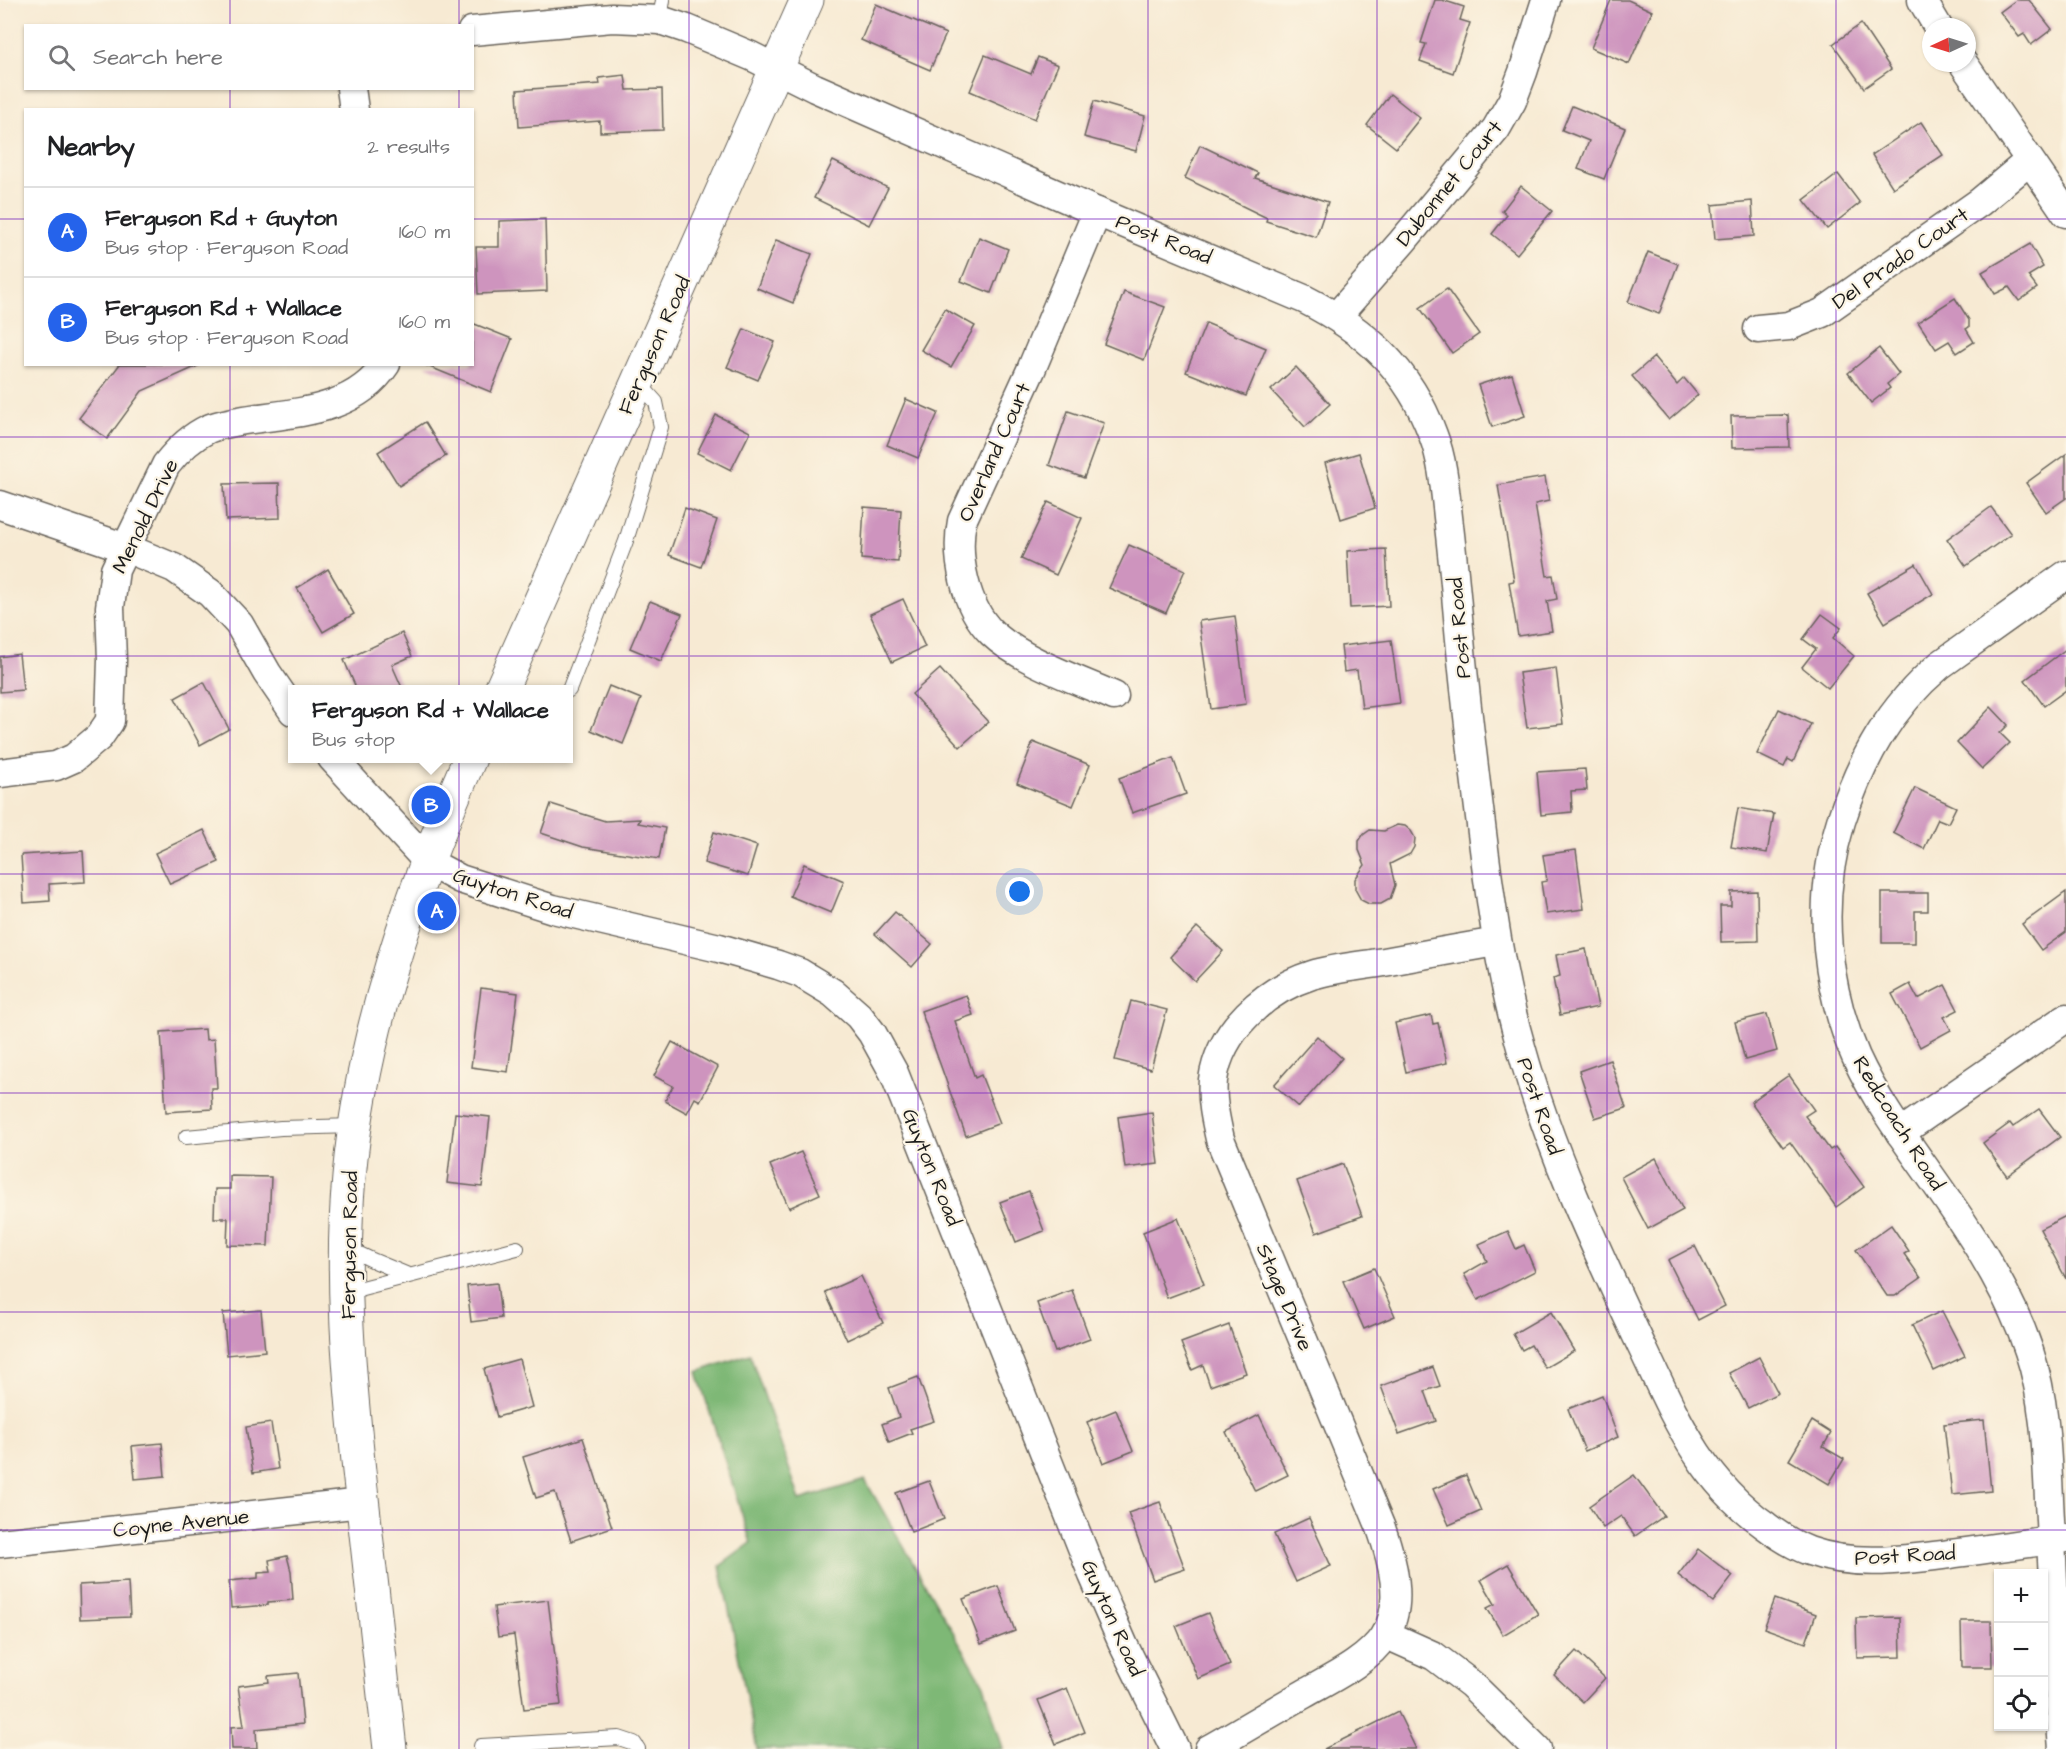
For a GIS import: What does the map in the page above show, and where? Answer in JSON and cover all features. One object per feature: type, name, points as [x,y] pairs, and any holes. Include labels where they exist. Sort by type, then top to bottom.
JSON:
[{"type":"street","name":"Ferguson Road","points":[[503,685],[807,0]]},
{"type":"street","name":"Dubonnet Court","points":[[1337,316],[1496,129],[1520,82],[1546,0]]},
{"type":"street","points":[[1922,0],[1933,18]]},
{"type":"street","name":"Post Road","points":[[474,31],[612,18],[662,10],[687,28],[814,88],[1097,212],[1234,268],[1337,316],[1368,340],[1402,376],[1428,422],[1438,453],[1446,495],[1464,686],[1497,942],[1520,1044],[1533,1089],[1565,1176],[1681,1428],[1714,1478],[1753,1517],[1784,1539],[1805,1550],[1837,1558],[1879,1561],[2059,1539]]},
{"type":"street","points":[[1969,72],[2066,213]]},
{"type":"street","points":[[351,90],[354,108]]},
{"type":"street","name":"Del Prado Court","points":[[1758,328],[1789,326],[1822,313],[1980,202],[2029,161]]},
{"type":"street","name":"Overland Court","points":[[1097,212],[1031,370],[962,521],[959,546],[965,583],[972,601],[991,632],[1025,655],[1114,696]]},
{"type":"street","name":"Menold Drive","points":[[0,773],[56,766],[74,758],[99,737],[110,721],[112,587],[115,570],[166,465],[178,450],[208,429],[225,424],[324,408],[348,398],[366,386],[384,366]]},
{"type":"street","points":[[0,505],[126,548],[174,568],[210,593],[239,624],[267,673],[288,704]]},
{"type":"street","name":"Redcoach Road","points":[[2063,1749],[2059,1539],[2036,1376],[2028,1349],[2000,1286],[1985,1259],[1951,1204],[1900,1133],[1857,1058],[1844,1026],[1835,992],[1826,917],[1828,878],[1836,835],[1853,785],[1892,715],[1940,665],[2066,575]]},
{"type":"street","name":"Guyton Road","points":[[336,763],[428,862],[460,879],[554,909],[719,948],[778,965],[823,986],[859,1016],[872,1033],[894,1073],[1093,1575],[1124,1646],[1175,1749]]},
{"type":"street","name":"Ferguson Road","points":[[390,1749],[352,1407],[345,1292],[349,1177],[355,1126],[368,1054],[388,977],[428,862],[468,763]]},
{"type":"street","name":"Stage Drive","points":[[1209,1749],[1358,1662],[1385,1634],[1393,1611],[1395,1594],[1391,1557],[1381,1528],[1220,1139],[1213,1083],[1219,1057],[1236,1027],[1262,1001],[1293,982],[1329,970],[1497,942]]},
{"type":"street","points":[[1900,1133],[2066,1018]]},
{"type":"street","name":"Coyne Avenue","points":[[0,1543],[362,1503]]},
{"type":"street","points":[[1385,1634],[1434,1656],[1462,1677],[1537,1749]]},
{"type":"lane","points":[[571,685],[626,541],[661,427],[656,402],[638,382]]},
{"type":"lane","points":[[186,1137],[281,1128],[355,1126]]},
{"type":"lane","points":[[345,1247],[408,1275]]},
{"type":"lane","points":[[345,1292],[517,1248]]},
{"type":"lane","points":[[482,1746],[619,1738],[634,1743],[638,1749]]},
{"type":"green space","points":[[750,1354],[800,1500],[865,1480],[984,1685],[1003,1749],[757,1749],[720,1566],[751,1543],[697,1372]]},
{"type":"building","points":[[1435,0],[1464,7],[1460,20],[1470,23],[1453,73],[1420,61],[1426,44],[1421,43]]},
{"type":"building","points":[[1611,0],[1628,0],[1652,11],[1629,64],[1591,48]]},
{"type":"building","points":[[2016,0],[2029,0],[2052,29],[2031,45],[2024,34],[2019,37],[2000,12]]},
{"type":"building","points":[[876,4],[946,34],[930,70],[861,40]]},
{"type":"building","points":[[1861,24],[1891,69],[1864,88],[1833,44]]},
{"type":"building","points":[[985,55],[1031,74],[1038,57],[1058,65],[1035,119],[970,91]]},
{"type":"building","points":[[625,75],[627,90],[662,89],[663,130],[600,132],[600,121],[519,127],[517,90],[600,84],[599,78]]},
{"type":"building","points":[[1390,94],[1420,118],[1396,148],[1367,125]]},
{"type":"building","points":[[1094,101],[1145,116],[1136,151],[1084,137]]},
{"type":"building","points":[[1572,106],[1625,128],[1604,179],[1578,169],[1589,141],[1562,130]]},
{"type":"building","points":[[1921,122],[1943,155],[1893,188],[1872,155]]},
{"type":"building","points":[[1200,145],[1258,173],[1255,178],[1328,202],[1316,237],[1266,221],[1267,218],[1185,178]]},
{"type":"building","points":[[833,161],[888,188],[869,225],[814,198]]},
{"type":"building","points":[[1838,174],[1860,203],[1827,229],[1804,200]]},
{"type":"building","points":[[1521,186],[1552,211],[1517,254],[1492,234],[1507,215],[1502,211]]},
{"type":"building","points":[[1752,201],[1754,236],[1715,239],[1712,205]]},
{"type":"building","points":[[545,219],[547,291],[478,294],[476,247],[499,247],[499,221]]},
{"type":"building","points":[[979,237],[1008,249],[991,293],[961,281]]},
{"type":"building","points":[[776,240],[812,254],[793,303],[757,288]]},
{"type":"building","points":[[2030,244],[2043,267],[2028,276],[2037,288],[2019,301],[2009,287],[1995,294],[1982,272]]},
{"type":"building","points":[[1648,252],[1678,264],[1659,314],[1628,302]]},
{"type":"building","points":[[1447,289],[1479,334],[1452,353],[1420,308]]},
{"type":"building","points":[[1124,292],[1165,307],[1144,360],[1104,344]]},
{"type":"building","points":[[1955,298],[1969,320],[1969,327],[1966,329],[1974,342],[1957,353],[1949,341],[1936,349],[1918,322]]},
{"type":"building","points":[[945,309],[975,326],[951,367],[921,350]]},
{"type":"building","points":[[1206,323],[1266,348],[1246,396],[1186,372]]},
{"type":"building","points":[[474,324],[512,339],[491,392],[427,366],[474,366]]},
{"type":"building","points":[[744,329],[775,342],[758,380],[727,367]]},
{"type":"building","points":[[1879,348],[1899,374],[1887,384],[1890,388],[1871,403],[1848,373]]},
{"type":"building","points":[[1654,357],[1677,385],[1684,378],[1698,395],[1669,420],[1632,376]]},
{"type":"building","points":[[118,366],[198,366],[142,391],[107,439],[79,418]]},
{"type":"building","points":[[1296,367],[1330,404],[1305,427],[1271,390]]},
{"type":"building","points":[[1512,374],[1525,416],[1492,427],[1478,385]]},
{"type":"building","points":[[906,399],[938,413],[918,458],[887,445]]},
{"type":"building","points":[[1068,411],[1104,423],[1084,478],[1049,465]]},
{"type":"building","points":[[716,415],[750,432],[731,470],[697,453]]},
{"type":"building","points":[[1788,415],[1789,447],[1732,448],[1731,416]]},
{"type":"building","points":[[425,422],[446,456],[399,486],[378,452]]},
{"type":"building","points":[[1359,453],[1375,508],[1341,519],[1325,463]]},
{"type":"building","points":[[2066,454],[2066,498],[2046,512],[2026,483]]},
{"type":"building","points":[[1545,477],[1549,501],[1535,504],[1547,576],[1553,575],[1557,599],[1547,601],[1552,631],[1518,636],[1509,582],[1514,581],[1498,485]]},
{"type":"building","points":[[279,483],[280,518],[226,520],[224,484]]},
{"type":"building","points":[[1048,502],[1082,518],[1056,575],[1021,559]]},
{"type":"building","points":[[864,507],[901,510],[898,562],[861,559]]},
{"type":"building","points":[[1991,507],[2011,534],[1966,566],[1947,539]]},
{"type":"building","points":[[685,508],[717,520],[701,567],[669,555]]},
{"type":"building","points":[[1129,545],[1185,570],[1166,613],[1109,588]]},
{"type":"building","points":[[1386,549],[1389,606],[1350,608],[1347,551]]},
{"type":"building","points":[[1916,564],[1933,594],[1885,623],[1867,593]]},
{"type":"building","points":[[328,569],[354,614],[323,632],[297,588]]},
{"type":"building","points":[[903,599],[925,647],[892,662],[870,614]]},
{"type":"building","points":[[650,601],[682,614],[661,661],[630,648]]},
{"type":"building","points":[[1822,614],[1841,628],[1833,638],[1854,656],[1828,688],[1802,667],[1816,649],[1803,639]]},
{"type":"building","points":[[1235,616],[1246,704],[1211,709],[1199,621]]},
{"type":"building","points":[[402,633],[412,656],[392,665],[401,685],[355,685],[344,660]]},
{"type":"building","points":[[1391,640],[1400,703],[1362,708],[1357,670],[1344,672],[1341,646]]},
{"type":"building","points":[[2066,649],[2066,690],[2044,706],[2025,680]]},
{"type":"building","points":[[19,654],[23,690],[0,692],[0,657]]},
{"type":"building","points":[[1556,668],[1563,724],[1527,728],[1519,673]]},
{"type":"building","points":[[940,669],[988,722],[960,747],[912,694]]},
{"type":"building","points":[[204,682],[229,729],[200,745],[175,698]]},
{"type":"building","points":[[609,686],[641,699],[623,744],[591,730]]},
{"type":"building","points":[[1991,707],[2008,725],[2000,733],[2010,743],[1982,769],[1957,743]]},
{"type":"building","points":[[1779,709],[1811,724],[1793,762],[1788,759],[1784,767],[1757,754]]},
{"type":"building","points":[[1033,742],[1090,765],[1073,806],[1017,783]]},
{"type":"building","points":[[1173,758],[1186,794],[1132,813],[1119,778]]},
{"type":"building","points":[[1585,769],[1587,790],[1571,791],[1572,812],[1541,815],[1537,772]]},
{"type":"building","points":[[1915,788],[1956,807],[1948,823],[1938,819],[1924,849],[1893,833]]},
{"type":"building","points":[[551,804],[605,821],[640,819],[638,823],[665,828],[659,859],[583,847],[541,833]]},
{"type":"building","points":[[1738,808],[1774,814],[1767,853],[1731,847]]},
{"type":"building","points":[[1397,825],[1405,826],[1411,831],[1415,838],[1414,847],[1410,854],[1390,864],[1395,885],[1390,899],[1381,904],[1369,904],[1361,900],[1355,889],[1355,879],[1365,865],[1359,850],[1359,841],[1370,830],[1384,831]]},
{"type":"building","points":[[204,830],[219,862],[170,884],[155,853]]},
{"type":"building","points":[[714,832],[757,846],[748,876],[704,863]]},
{"type":"building","points":[[1576,850],[1584,909],[1546,914],[1541,882],[1547,881],[1543,855]]},
{"type":"building","points":[[83,851],[85,882],[49,884],[50,901],[24,903],[21,855]]},
{"type":"building","points":[[804,864],[844,881],[831,913],[790,896]]},
{"type":"building","points":[[1757,891],[1758,941],[1721,942],[1720,906],[1731,906],[1731,892]]},
{"type":"building","points":[[2066,892],[2066,932],[2041,950],[2022,924]]},
{"type":"building","points":[[1882,893],[1928,893],[1928,911],[1915,911],[1915,943],[1882,943]]},
{"type":"building","points":[[895,912],[932,944],[912,967],[875,934]]},
{"type":"building","points":[[1197,927],[1223,951],[1195,981],[1170,957]]},
{"type":"building","points":[[1586,949],[1598,1007],[1560,1015],[1553,978],[1560,976],[1556,955]]},
{"type":"building","points":[[1910,984],[1918,999],[1945,985],[1958,1010],[1944,1017],[1951,1030],[1920,1047],[1892,994]]},
{"type":"building","points":[[481,988],[518,993],[508,1072],[471,1067]]},
{"type":"building","points":[[966,995],[973,1015],[955,1021],[975,1078],[981,1075],[1000,1123],[966,1136],[921,1011]]},
{"type":"building","points":[[1131,1001],[1167,1010],[1151,1069],[1115,1060]]},
{"type":"building","points":[[1767,1014],[1777,1051],[1745,1060],[1735,1022]]},
{"type":"building","points":[[1431,1015],[1433,1024],[1438,1023],[1447,1063],[1406,1072],[1395,1023]]},
{"type":"building","points":[[205,1029],[206,1040],[214,1039],[217,1088],[211,1088],[212,1109],[166,1112],[161,1032]]},
{"type":"building","points":[[1317,1036],[1342,1058],[1299,1107],[1274,1085]]},
{"type":"building","points":[[672,1042],[718,1067],[700,1101],[695,1098],[687,1113],[665,1101],[673,1086],[654,1076]]},
{"type":"building","points":[[1610,1060],[1626,1108],[1595,1118],[1579,1071]]},
{"type":"building","points":[[1789,1075],[1814,1110],[1805,1116],[1830,1150],[1835,1147],[1864,1187],[1836,1207],[1790,1142],[1783,1147],[1751,1102]]},
{"type":"building","points":[[2039,1109],[2060,1137],[2007,1176],[1983,1143],[2010,1123],[2013,1127]]},
{"type":"building","points":[[1152,1112],[1158,1164],[1125,1168],[1118,1117]]},
{"type":"building","points":[[455,1113],[490,1117],[482,1187],[447,1183]]},
{"type":"building","points":[[801,1152],[820,1194],[789,1208],[770,1165]]},
{"type":"building","points":[[1656,1158],[1683,1210],[1648,1229],[1621,1177]]},
{"type":"building","points":[[1343,1164],[1362,1216],[1316,1233],[1297,1181]]},
{"type":"building","points":[[230,1176],[271,1177],[268,1246],[227,1245],[228,1218],[214,1218],[215,1189],[230,1189]]},
{"type":"building","points":[[1029,1191],[1044,1231],[1016,1242],[1000,1202]]},
{"type":"building","points":[[2066,1216],[2066,1279],[2040,1229]]},
{"type":"building","points":[[1178,1218],[1204,1284],[1167,1298],[1143,1232]]},
{"type":"building","points":[[1891,1225],[1909,1251],[1904,1254],[1921,1278],[1895,1296],[1887,1296],[1856,1250]]},
{"type":"building","points":[[1508,1231],[1516,1249],[1524,1245],[1535,1271],[1478,1300],[1464,1274],[1487,1261],[1479,1244]]},
{"type":"building","points":[[1695,1246],[1725,1306],[1698,1320],[1668,1260]]},
{"type":"building","points":[[1374,1268],[1395,1316],[1364,1329],[1343,1281]]},
{"type":"building","points":[[861,1276],[883,1323],[847,1340],[825,1292]]},
{"type":"building","points":[[497,1283],[501,1318],[471,1322],[467,1286]]},
{"type":"building","points":[[1072,1290],[1090,1339],[1055,1352],[1037,1303]]},
{"type":"building","points":[[261,1310],[265,1351],[227,1355],[223,1313]]},
{"type":"building","points":[[1942,1311],[1965,1356],[1934,1371],[1912,1325]]},
{"type":"building","points":[[1551,1312],[1574,1351],[1545,1368],[1531,1345],[1522,1350],[1513,1334]]},
{"type":"building","points":[[1229,1325],[1246,1373],[1210,1386],[1203,1365],[1192,1370],[1181,1343]]},
{"type":"building","points":[[1759,1357],[1778,1393],[1748,1408],[1729,1373]]},
{"type":"building","points":[[519,1359],[532,1407],[497,1417],[484,1369]]},
{"type":"building","points":[[1433,1367],[1440,1386],[1425,1391],[1436,1421],[1399,1434],[1381,1386]]},
{"type":"building","points":[[918,1377],[934,1421],[910,1429],[912,1433],[889,1442],[882,1424],[899,1417],[889,1388]]},
{"type":"building","points":[[1602,1395],[1618,1437],[1585,1451],[1568,1409]]},
{"type":"building","points":[[1116,1410],[1133,1451],[1103,1463],[1087,1422]]},
{"type":"building","points":[[1259,1415],[1288,1475],[1255,1491],[1226,1432]]},
{"type":"building","points":[[1984,1420],[1991,1491],[1952,1495],[1944,1424]]},
{"type":"building","points":[[1812,1421],[1831,1433],[1823,1447],[1844,1459],[1829,1484],[1789,1460]]},
{"type":"building","points":[[271,1423],[278,1469],[253,1473],[246,1427]]},
{"type":"building","points":[[583,1438],[612,1527],[571,1541],[555,1492],[536,1498],[523,1457]]},
{"type":"building","points":[[162,1443],[165,1476],[135,1479],[132,1446]]},
{"type":"building","points":[[1466,1475],[1481,1511],[1449,1525],[1433,1489]]},
{"type":"building","points":[[1634,1475],[1664,1516],[1635,1536],[1621,1516],[1603,1528],[1589,1506]]},
{"type":"building","points":[[929,1481],[944,1519],[911,1532],[896,1493]]},
{"type":"building","points":[[1160,1502],[1185,1569],[1153,1580],[1128,1513]]},
{"type":"building","points":[[1309,1518],[1331,1566],[1296,1582],[1274,1534]]},
{"type":"building","points":[[1698,1549],[1733,1576],[1713,1602],[1678,1575]]},
{"type":"building","points":[[287,1556],[291,1571],[293,1600],[231,1608],[229,1581],[258,1578],[258,1573],[271,1572],[269,1560]]},
{"type":"building","points":[[1508,1564],[1538,1614],[1503,1635],[1487,1608],[1495,1604],[1481,1580]]},
{"type":"building","points":[[128,1582],[130,1617],[80,1619],[79,1585]]},
{"type":"building","points":[[998,1586],[1015,1631],[981,1644],[963,1599]]},
{"type":"building","points":[[1775,1599],[1816,1614],[1806,1643],[1764,1628]]},
{"type":"building","points":[[548,1600],[561,1705],[524,1709],[514,1635],[498,1637],[494,1607]]},
{"type":"building","points":[[1208,1613],[1230,1665],[1198,1679],[1176,1626]]},
{"type":"building","points":[[1900,1617],[1901,1657],[1857,1658],[1856,1618]]},
{"type":"building","points":[[1961,1621],[1991,1621],[1992,1667],[1962,1667]]},
{"type":"building","points":[[1576,1651],[1605,1678],[1583,1702],[1554,1675]]},
{"type":"building","points":[[298,1673],[303,1724],[256,1729],[257,1749],[232,1749],[231,1727],[244,1726],[238,1686],[269,1682],[268,1676]]},
{"type":"building","points":[[1067,1688],[1085,1732],[1056,1744],[1038,1700]]},
{"type":"building","points":[[1398,1712],[1416,1749],[1324,1749]]},
{"type":"place","name":"Ferguson Rd + Wallace","points":[[431,805]]},
{"type":"place","name":"Ferguson Rd + Guyton","points":[[437,911]]}]
